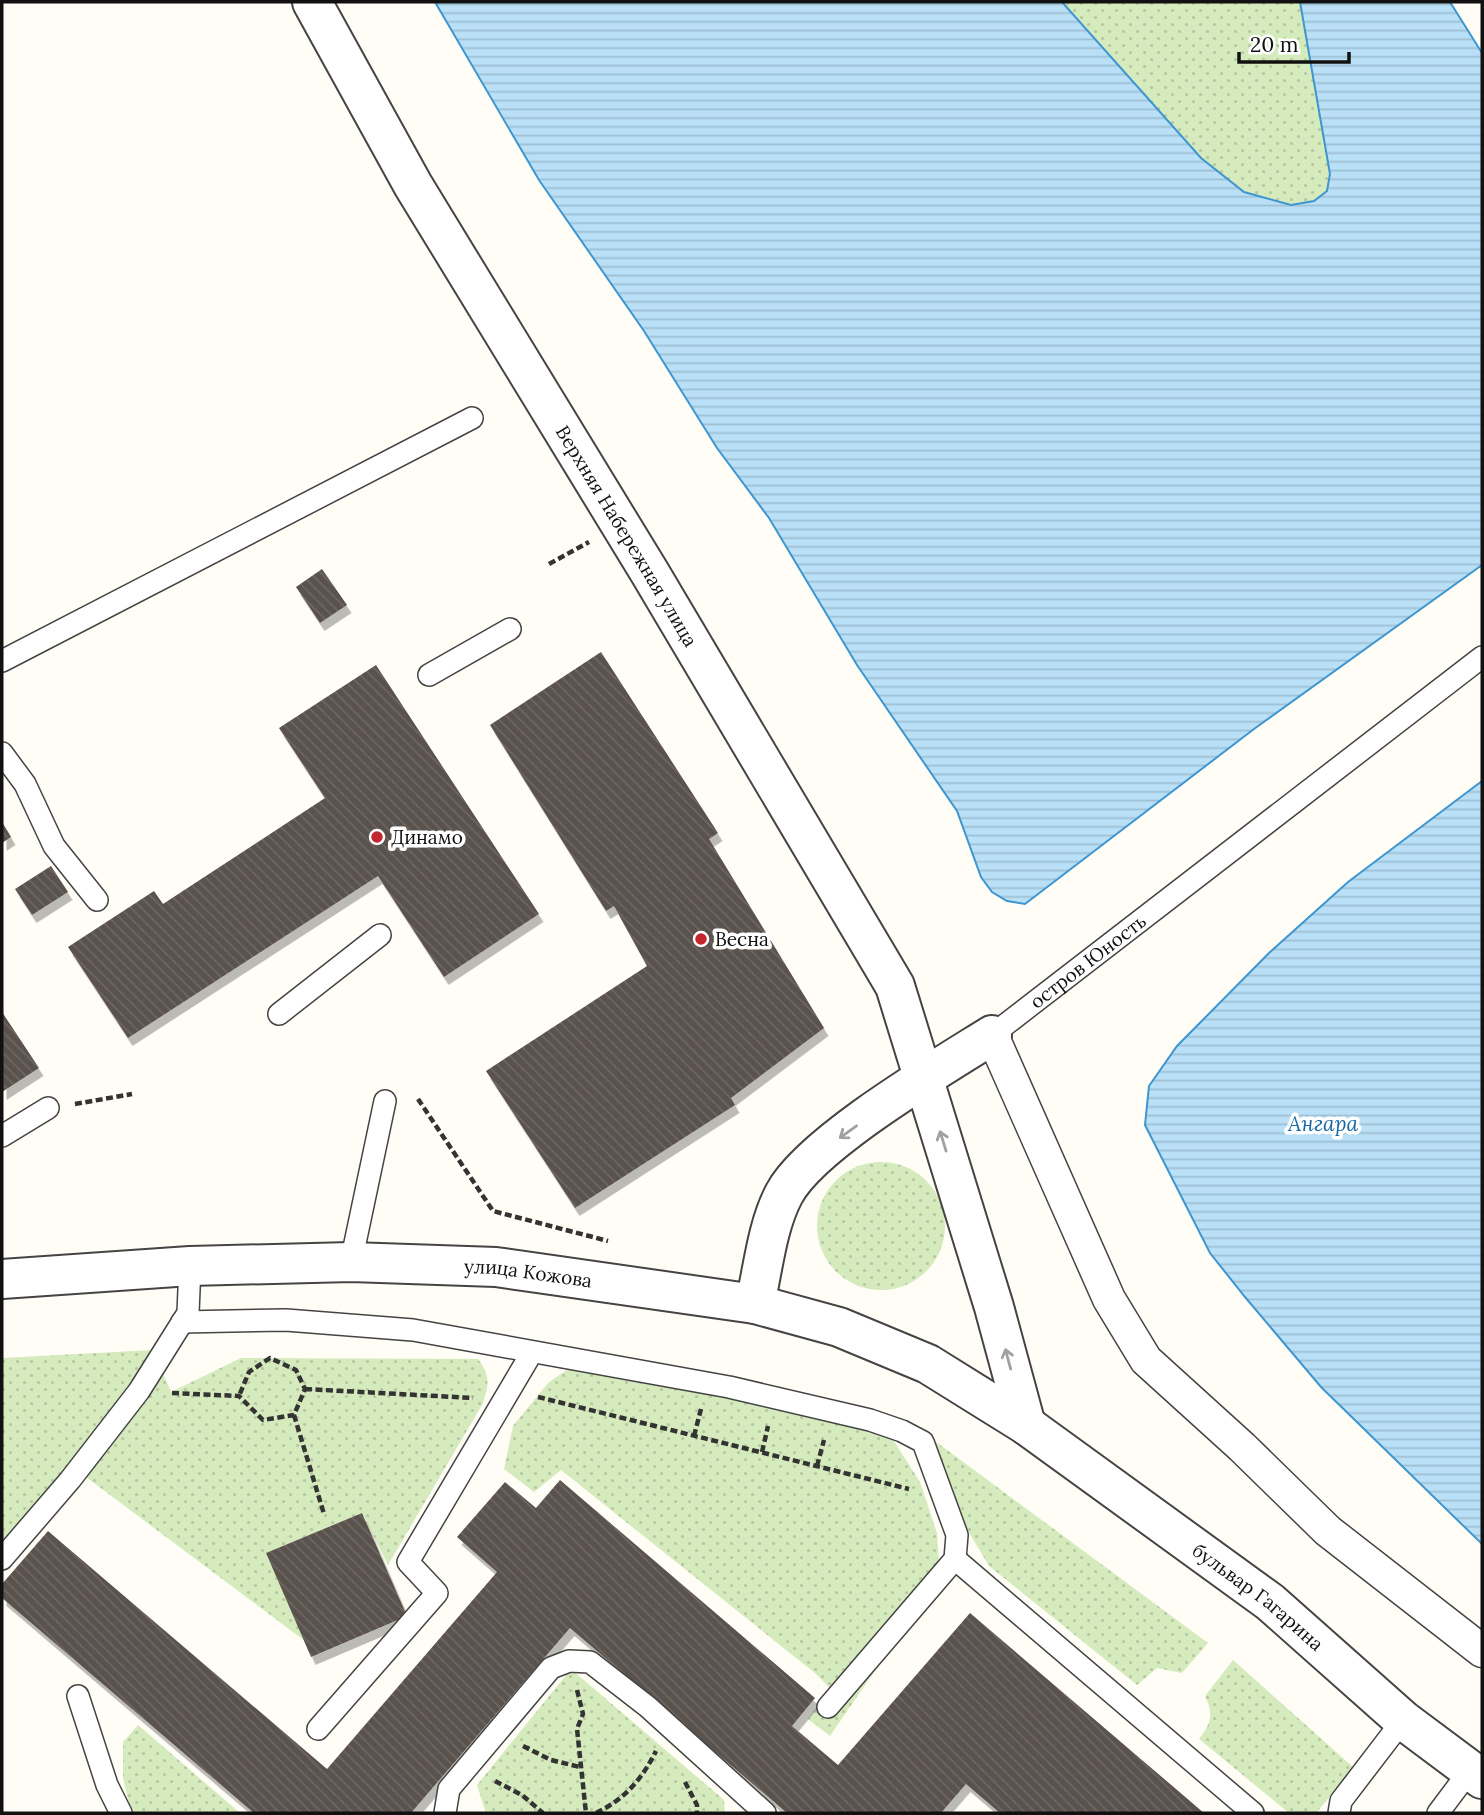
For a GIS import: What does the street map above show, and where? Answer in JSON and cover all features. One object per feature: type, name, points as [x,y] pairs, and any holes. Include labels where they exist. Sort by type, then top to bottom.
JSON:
[{"type":"street","name":"Верхняя Набережная улица","points":[[312,2],[413,185],[650,573],[895,986],[994,1307],[1026,1425]]},
{"type":"street","name":"остров Юность","points":[[755,1304],[784,1194],[820,1153],[924,1078],[992,1035]]},
{"type":"street","points":[[992,1035],[1110,1299],[1146,1360],[1242,1447],[1328,1531],[1482,1651]]},
{"type":"street","name":"улица Кожова","points":[[2,1279],[190,1266],[351,1262],[496,1267],[755,1304],[839,1327],[928,1364],[1026,1425]]},
{"type":"street","name":"бульвар Гагарина","points":[[1026,1425],[1270,1602],[1403,1720],[1476,1774]]},
{"type":"lane","points":[[2,661],[472,418]]},
{"type":"lane","points":[[429,675],[510,629]]},
{"type":"lane","name":"остров Юность","points":[[992,1035],[1482,657]]},
{"type":"lane","points":[[2,753],[25,784],[54,846],[97,900]]},
{"type":"lane","points":[[279,1014],[380,935]]},
{"type":"lane","points":[[351,1262],[386,1101]]},
{"type":"lane","points":[[2,1136],[48,1108]]},
{"type":"lane","points":[[2,1559],[70,1480],[139,1391],[188,1313],[190,1266]]},
{"type":"lane","points":[[183,1322],[286,1320],[413,1330],[531,1354],[729,1387],[902,1431],[923,1442],[957,1535],[955,1559],[828,1707]]},
{"type":"lane","points":[[318,1729],[437,1593],[408,1562],[531,1354]]},
{"type":"lane","points":[[955,1559],[1253,1813]]},
{"type":"lane","points":[[445,1813],[449,1789],[551,1668],[574,1661],[590,1662],[648,1707],[765,1813]]},
{"type":"lane","points":[[78,1696],[107,1785],[121,1813]]},
{"type":"lane","points":[[1339,1813],[1341,1801],[1403,1720]]},
{"type":"lane","points":[[1438,1813],[1476,1774]]},
{"type":"path","points":[[48,1108],[132,1094]]},
{"type":"path","points":[[418,1099],[492,1211],[619,1244]]},
{"type":"path","points":[[239,1396],[249,1372],[270,1358],[296,1370],[305,1390],[294,1415],[324,1514]]},
{"type":"path","points":[[305,1390],[484,1398]]},
{"type":"path","points":[[139,1391],[239,1396],[263,1420],[294,1415]]},
{"type":"path","points":[[537,1396],[911,1490]]},
{"type":"path","points":[[574,1661],[583,1714],[577,1729],[586,1813]]},
{"type":"path","points":[[500,1729],[526,1749],[551,1760],[581,1767]]},
{"type":"path","points":[[596,1813],[625,1796],[643,1777],[661,1741]]},
{"type":"path","points":[[460,1776],[496,1781],[522,1795],[543,1813]]},
{"type":"green space","points":[[1062,2],[1300,2],[1330,174],[1327,191],[1314,201],[1291,205],[1244,192],[1201,158]]},
{"type":"green space","points":[[881,1162],[905,1167],[926,1181],[940,1202],[945,1226],[940,1250],[926,1271],[905,1285],[881,1290],[857,1285],[836,1271],[822,1250],[817,1226],[822,1202],[836,1181],[857,1167]]},
{"type":"green space","points":[[153,1350],[171,1392],[241,1358],[478,1359],[487,1376],[487,1387],[482,1405],[388,1565],[362,1513],[266,1553],[305,1641],[78,1471],[2,1562],[2,1358]]},
{"type":"green space","points":[[575,1364],[603,1364],[890,1435],[920,1482],[937,1533],[940,1576],[830,1736],[808,1719],[830,1688],[815,1673],[561,1470],[534,1492],[504,1469],[513,1426],[548,1383]]},
{"type":"green space","points":[[916,1427],[1208,1643],[1182,1673],[1157,1668],[1137,1685],[989,1566],[955,1509]]},
{"type":"green space","points":[[1233,1660],[1354,1768],[1316,1813],[1289,1813],[1199,1739],[1210,1719],[1210,1708],[1205,1696]]},
{"type":"green space","points":[[571,1669],[724,1800],[725,1813],[486,1813],[477,1785]]},
{"type":"green space","points":[[138,1725],[240,1813],[131,1813],[123,1778],[123,1742]]},
{"type":"water","points":[[435,2],[1062,2],[1201,158],[1244,192],[1291,205],[1314,201],[1327,191],[1330,174],[1300,2],[1450,2],[1482,53],[1482,565],[1254,729],[1025,904],[1007,901],[992,892],[981,877],[957,811],[857,665],[769,518],[717,448],[644,331],[539,180]]},
{"type":"water","name":"Ангара","points":[[1482,781],[1482,1544],[1321,1387],[1245,1297],[1210,1253],[1145,1125],[1149,1086],[1177,1046],[1269,953],[1348,882]]},
{"type":"building","points":[[322,569],[347,605],[320,623],[296,587]]},
{"type":"building","name":"Весна","points":[[601,652],[718,833],[709,839],[824,1028],[731,1098],[735,1105],[575,1208],[486,1071],[647,966],[614,906],[606,911],[490,725]]},
{"type":"building","name":"Динамо","points":[[376,665],[539,914],[444,977],[378,876],[128,1038],[68,947],[154,891],[163,904],[325,798],[279,728]]},
{"type":"building","points":[[2,822],[11,837],[2,843]]},
{"type":"building","points":[[51,866],[68,892],[32,915],[15,889]]},
{"type":"building","points":[[2,1012],[39,1068],[2,1092]]},
{"type":"building","points":[[560,1480],[815,1698],[792,1726],[838,1765],[970,1613],[1204,1813],[1000,1813],[966,1784],[941,1813],[787,1813],[570,1628],[411,1813],[254,1813],[2,1598],[2,1584],[48,1531],[327,1769],[497,1572],[457,1537],[505,1482],[536,1508]]},
{"type":"building","points":[[362,1513],[407,1616],[311,1657],[266,1553]]},
{"type":"place","name":"Динамо","points":[[377,837]]},
{"type":"place","name":"Весна","points":[[701,939]]}]
